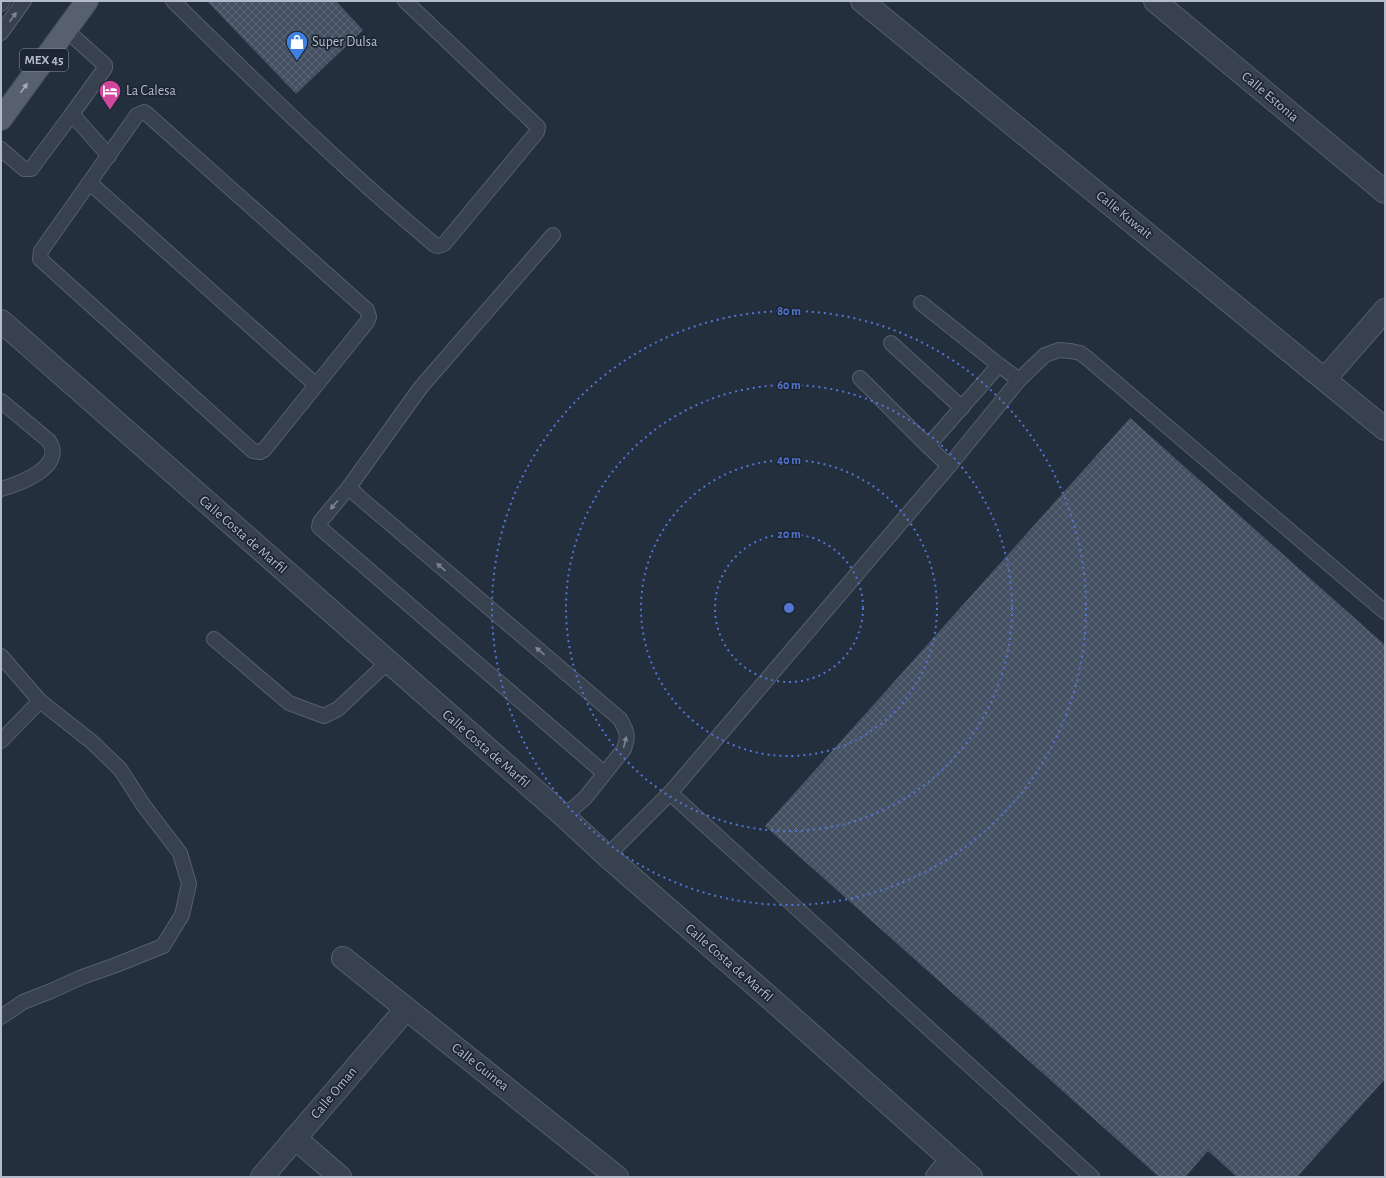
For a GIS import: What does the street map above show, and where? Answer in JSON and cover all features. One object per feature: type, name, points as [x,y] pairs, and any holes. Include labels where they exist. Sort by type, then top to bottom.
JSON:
[{"type":"main road","name":"MEX 45","points":[[1,119],[87,1]]},
{"type":"street","name":"Calle Kuwait","points":[[862,1],[1385,429]]},
{"type":"street","name":"Calle Estonia","points":[[1155,1],[1385,192]]},
{"type":"street","points":[[1324,379],[1385,310]]},
{"type":"street","name":"Calle Costa de Marfil","points":[[1,320],[971,1177]]},
{"type":"street","name":"Calle Guinea","points":[[342,958],[617,1177]]},
{"type":"street","name":"Calle Oman","points":[[262,1177],[406,1009]]},
{"type":"street","points":[[295,1138],[340,1177]]},
{"type":"street","points":[[937,1177],[951,1160]]},
{"type":"lane","points":[[1,33],[24,1]]},
{"type":"lane","points":[[172,1],[391,209],[435,245],[441,246],[537,132],[538,127],[405,1]]},
{"type":"lane","points":[[1,149],[24,169],[31,169],[105,68],[105,65],[66,30]]},
{"type":"lane","points":[[140,113],[147,114],[367,310],[369,317],[367,322],[264,450],[260,452],[253,451],[40,259],[41,251],[90,183],[137,115],[140,113]]},
{"type":"lane","points":[[72,114],[109,156]]},
{"type":"lane","points":[[90,183],[316,385]]},
{"type":"lane","points":[[553,235],[421,388],[349,487],[320,522],[319,527],[604,773]]},
{"type":"lane","points":[[921,303],[1019,380]]},
{"type":"lane","points":[[891,343],[962,408]]},
{"type":"lane","points":[[607,856],[670,793],[949,466],[1019,380],[1045,355],[1059,350],[1080,353],[1385,612]]},
{"type":"lane","points":[[928,446],[999,365]]},
{"type":"lane","points":[[860,378],[949,466]]},
{"type":"lane","points":[[1,401],[49,441],[53,452],[52,458],[45,468],[17,485],[1,489]]},
{"type":"lane","points":[[349,487],[620,719],[627,734],[624,749],[586,798],[564,816]]},
{"type":"lane","points":[[214,639],[289,703],[324,716],[338,709],[388,662]]},
{"type":"lane","points":[[1,656],[40,701],[92,742],[120,769],[144,806],[180,853],[189,884],[182,915],[163,946],[116,966],[82,977],[23,1002],[1,1017]]},
{"type":"lane","points":[[1,741],[40,701]]},
{"type":"lane","points":[[670,793],[1092,1177]]},
{"type":"building","name":"Super Dulsa","points":[[207,1],[336,1],[363,30],[296,94]]},
{"type":"building","points":[[1130,418],[1385,645],[1385,1079],[1297,1177],[1237,1177],[1208,1151],[1185,1177],[1159,1177],[765,826]]},
{"type":"place","name":"Super Dulsa","points":[[297,62]]},
{"type":"place","name":"La Calesa","points":[[110,110]]}]
